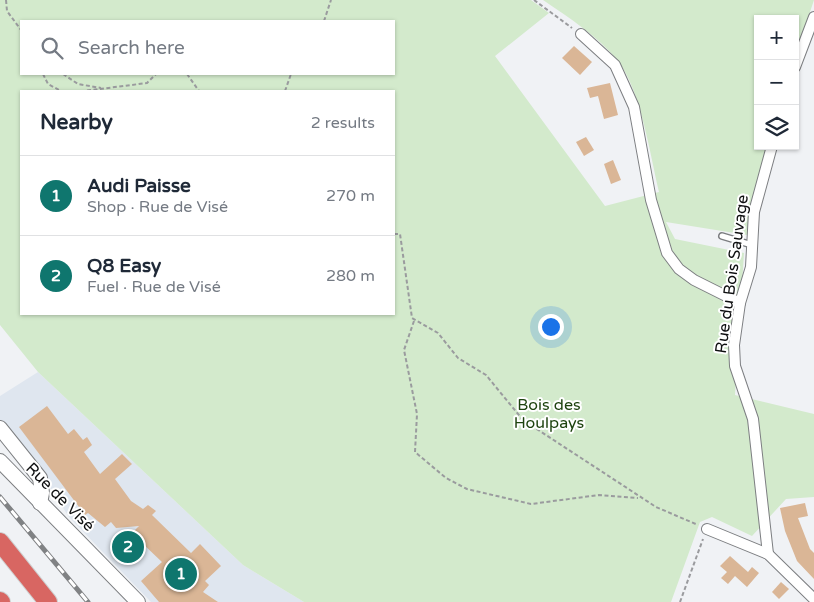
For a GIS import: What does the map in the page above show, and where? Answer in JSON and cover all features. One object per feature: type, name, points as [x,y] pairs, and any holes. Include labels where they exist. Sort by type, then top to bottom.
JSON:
[{"type":"highway","points":[[0,542],[48,602]]},
{"type":"main road","points":[[0,428],[40,478],[42,493],[40,503]]},
{"type":"main road","name":"Rue de Visé","points":[[0,461],[138,602]]},
{"type":"street","points":[[797,60],[814,17]]},
{"type":"street","points":[[581,34],[615,65],[634,107],[651,200],[667,253],[679,269],[694,280],[740,303]]},
{"type":"street","name":"Rue du Bois Sauvage","points":[[768,554],[753,419],[735,366],[734,345],[740,303],[751,267],[754,212],[771,150]]},
{"type":"street","points":[[707,529],[768,554],[814,599]]},
{"type":"lane","points":[[722,236],[752,245]]},
{"type":"path","points":[[6,0],[7,11],[20,29]]},
{"type":"path","points":[[324,20],[331,0]]},
{"type":"path","points":[[534,0],[581,34]]},
{"type":"path","points":[[44,75],[48,84],[59,90]]},
{"type":"path","points":[[64,75],[78,84],[104,89]]},
{"type":"path","points":[[82,90],[147,83],[155,75]]},
{"type":"path","points":[[188,75],[197,90]]},
{"type":"path","points":[[285,90],[290,75]]},
{"type":"path","points":[[395,234],[400,234],[412,318],[438,333],[458,358],[486,375],[523,420],[656,506],[707,529],[680,602]]},
{"type":"path","points":[[414,320],[404,350],[417,414],[415,452],[446,478],[468,489],[531,504],[599,496],[638,498]]},
{"type":"shaded area","points":[[38,372],[243,565],[304,602],[151,602],[69,517],[43,477],[0,420],[0,396]]},
{"type":"green space","name":"Bois des Houlpays","points":[[0,0],[531,0],[549,13],[495,56],[605,206],[659,192],[639,106],[626,74],[618,61],[602,43],[543,0],[814,0],[799,45],[799,15],[754,15],[754,150],[767,150],[747,235],[666,222],[675,239],[744,253],[735,395],[814,414],[814,497],[786,499],[752,536],[712,517],[700,522],[671,602],[304,602],[243,565],[38,372],[0,325]]},
{"type":"building","points":[[574,46],[592,62],[580,75],[562,58]]},
{"type":"building","points":[[610,83],[618,115],[604,119],[598,96],[590,98],[587,88]]},
{"type":"building","points":[[586,137],[594,150],[584,156],[576,142]]},
{"type":"building","points":[[613,160],[621,180],[611,184],[604,164]]},
{"type":"building","points":[[47,406],[68,434],[74,429],[83,440],[87,437],[92,445],[84,452],[100,474],[122,454],[132,464],[115,479],[131,501],[143,509],[148,505],[156,511],[152,515],[191,553],[200,544],[221,566],[205,581],[209,585],[203,592],[218,602],[159,602],[141,581],[162,562],[142,543],[126,560],[116,549],[139,526],[116,528],[111,522],[105,527],[88,513],[85,515],[19,427]]},
{"type":"building","points":[[805,503],[808,516],[798,518],[810,549],[814,553],[814,579],[797,561],[785,531],[780,508]]},
{"type":"building","points":[[730,556],[748,572],[752,567],[759,573],[747,587],[735,576],[728,584],[721,578],[727,572],[720,566]]},
{"type":"building","points":[[781,582],[789,589],[779,599],[772,592]]},
{"type":"railway","points":[[0,497],[88,602]]},
{"type":"place","name":"Q8 Easy","points":[[128,547]]},
{"type":"place","name":"Audi Paisse","points":[[181,574]]}]
